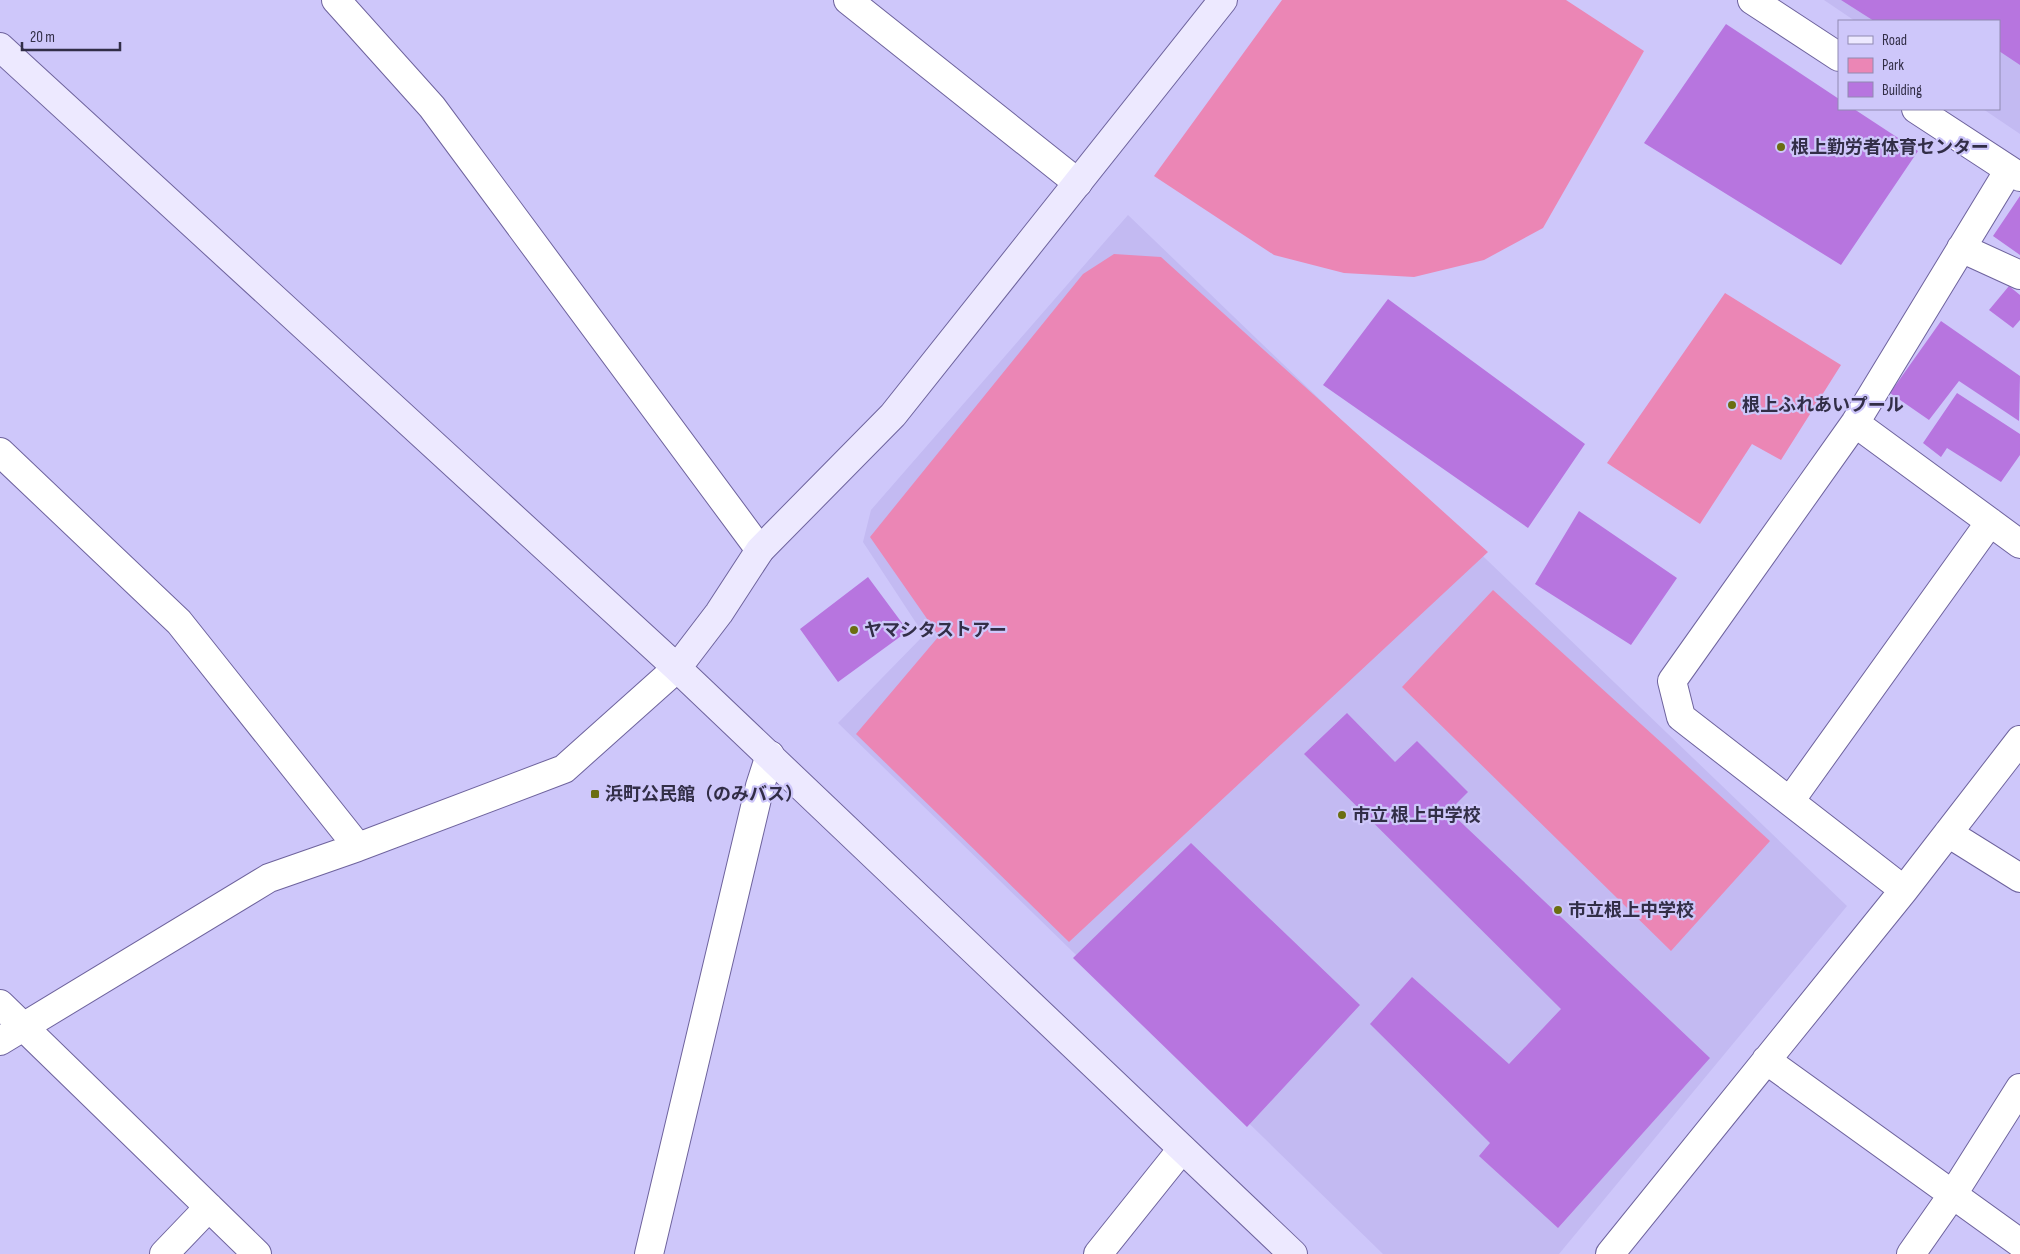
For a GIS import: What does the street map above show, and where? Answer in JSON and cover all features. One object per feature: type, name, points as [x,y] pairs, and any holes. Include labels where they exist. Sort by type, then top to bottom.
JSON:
[{"type":"street","points":[[336,0],[432,107],[760,550]]},
{"type":"street","points":[[848,0],[1078,183]]},
{"type":"street","points":[[0,1041],[269,878],[358,847],[564,769],[677,668],[720,613],[760,550],[893,415],[1223,0]]},
{"type":"street","points":[[1752,0],[1838,57]]},
{"type":"street","points":[[0,47],[677,668],[1293,1254]]},
{"type":"street","points":[[1904,890],[1681,717],[1672,681],[1855,423],[1961,248],[2014,173],[1918,110]]},
{"type":"street","points":[[1961,248],[2020,275]]},
{"type":"street","points":[[1855,423],[2020,544]]},
{"type":"street","points":[[0,452],[179,622],[358,847]]},
{"type":"street","points":[[1790,801],[1990,522]]},
{"type":"street","points":[[1610,1254],[1904,890],[2020,740]]},
{"type":"street","points":[[649,1254],[760,786],[770,755]]},
{"type":"street","points":[[1948,833],[2020,878]]},
{"type":"street","points":[[0,1004],[256,1254]]},
{"type":"street","points":[[1766,1060],[2020,1243]]},
{"type":"street","points":[[1911,1254],[1953,1194],[2020,1088]]},
{"type":"street","points":[[1098,1254],[1182,1149]]},
{"type":"street","points":[[164,1254],[209,1208]]},
{"type":"shaded area","points":[[1824,0],[2020,0],[2020,134],[1984,110],[2000,110],[2000,20],[1854,20]]},
{"type":"shaded area","name":"市立 根上中学校","points":[[1128,215],[1847,906],[1559,1254],[1383,1254],[838,723],[924,635],[863,542],[871,510]]},
{"type":"green space","points":[[1282,0],[1566,0],[1644,51],[1543,228],[1484,260],[1414,277],[1344,273],[1274,255],[1154,176]]},
{"type":"green space","points":[[1114,254],[1161,257],[1488,552],[1069,942],[856,734],[939,636],[870,537],[1083,274]]},
{"type":"green space","name":"根上ふれあいプール","points":[[1725,293],[1841,365],[1781,460],[1752,444],[1700,524],[1607,463]]},
{"type":"green space","points":[[1493,590],[1770,841],[1671,951],[1402,687]]},
{"type":"building","points":[[1841,0],[2020,0],[2020,65],[2000,52],[2000,20],[1872,20]]},
{"type":"building","name":"根上勤労者体育センター","points":[[1726,24],[1838,98],[1838,110],[1856,110],[1918,151],[1841,265],[1644,143]]},
{"type":"building","points":[[2020,196],[2020,255],[1993,236]]},
{"type":"building","points":[[2009,286],[2020,295],[2020,320],[2013,328],[1989,310]]},
{"type":"building","points":[[1388,299],[1585,444],[1528,528],[1323,385]]},
{"type":"building","points":[[1941,321],[2020,376],[2019,421],[1959,381],[1929,420],[1890,393]]},
{"type":"building","points":[[1957,393],[2020,434],[2020,455],[2001,482],[1947,448],[1941,457],[1923,443]]},
{"type":"building","points":[[1579,511],[1677,578],[1631,645],[1535,584]]},
{"type":"building","name":"ヤマシタストアー","points":[[868,577],[908,631],[838,682],[800,629]]},
{"type":"building","points":[[1347,713],[1395,762],[1417,741],[1468,792],[1449,811],[1710,1058],[1558,1228],[1479,1156],[1490,1143],[1370,1024],[1412,977],[1509,1064],[1561,1009],[1304,754]]},
{"type":"building","points":[[1191,843],[1360,1005],[1247,1127],[1073,958]]},
{"type":"place","name":"根上勤労者体育センター","points":[[1781,147]]},
{"type":"place","name":"根上ふれあいプール","points":[[1732,405]]},
{"type":"place","name":"ヤマシタストアー","points":[[854,630]]},
{"type":"place","name":"浜町公民館（のみバス）","points":[[595,794]]},
{"type":"place","name":"市立 根上中学校","points":[[1342,815]]},
{"type":"place","name":"市立根上中学校","points":[[1558,910]]}]
